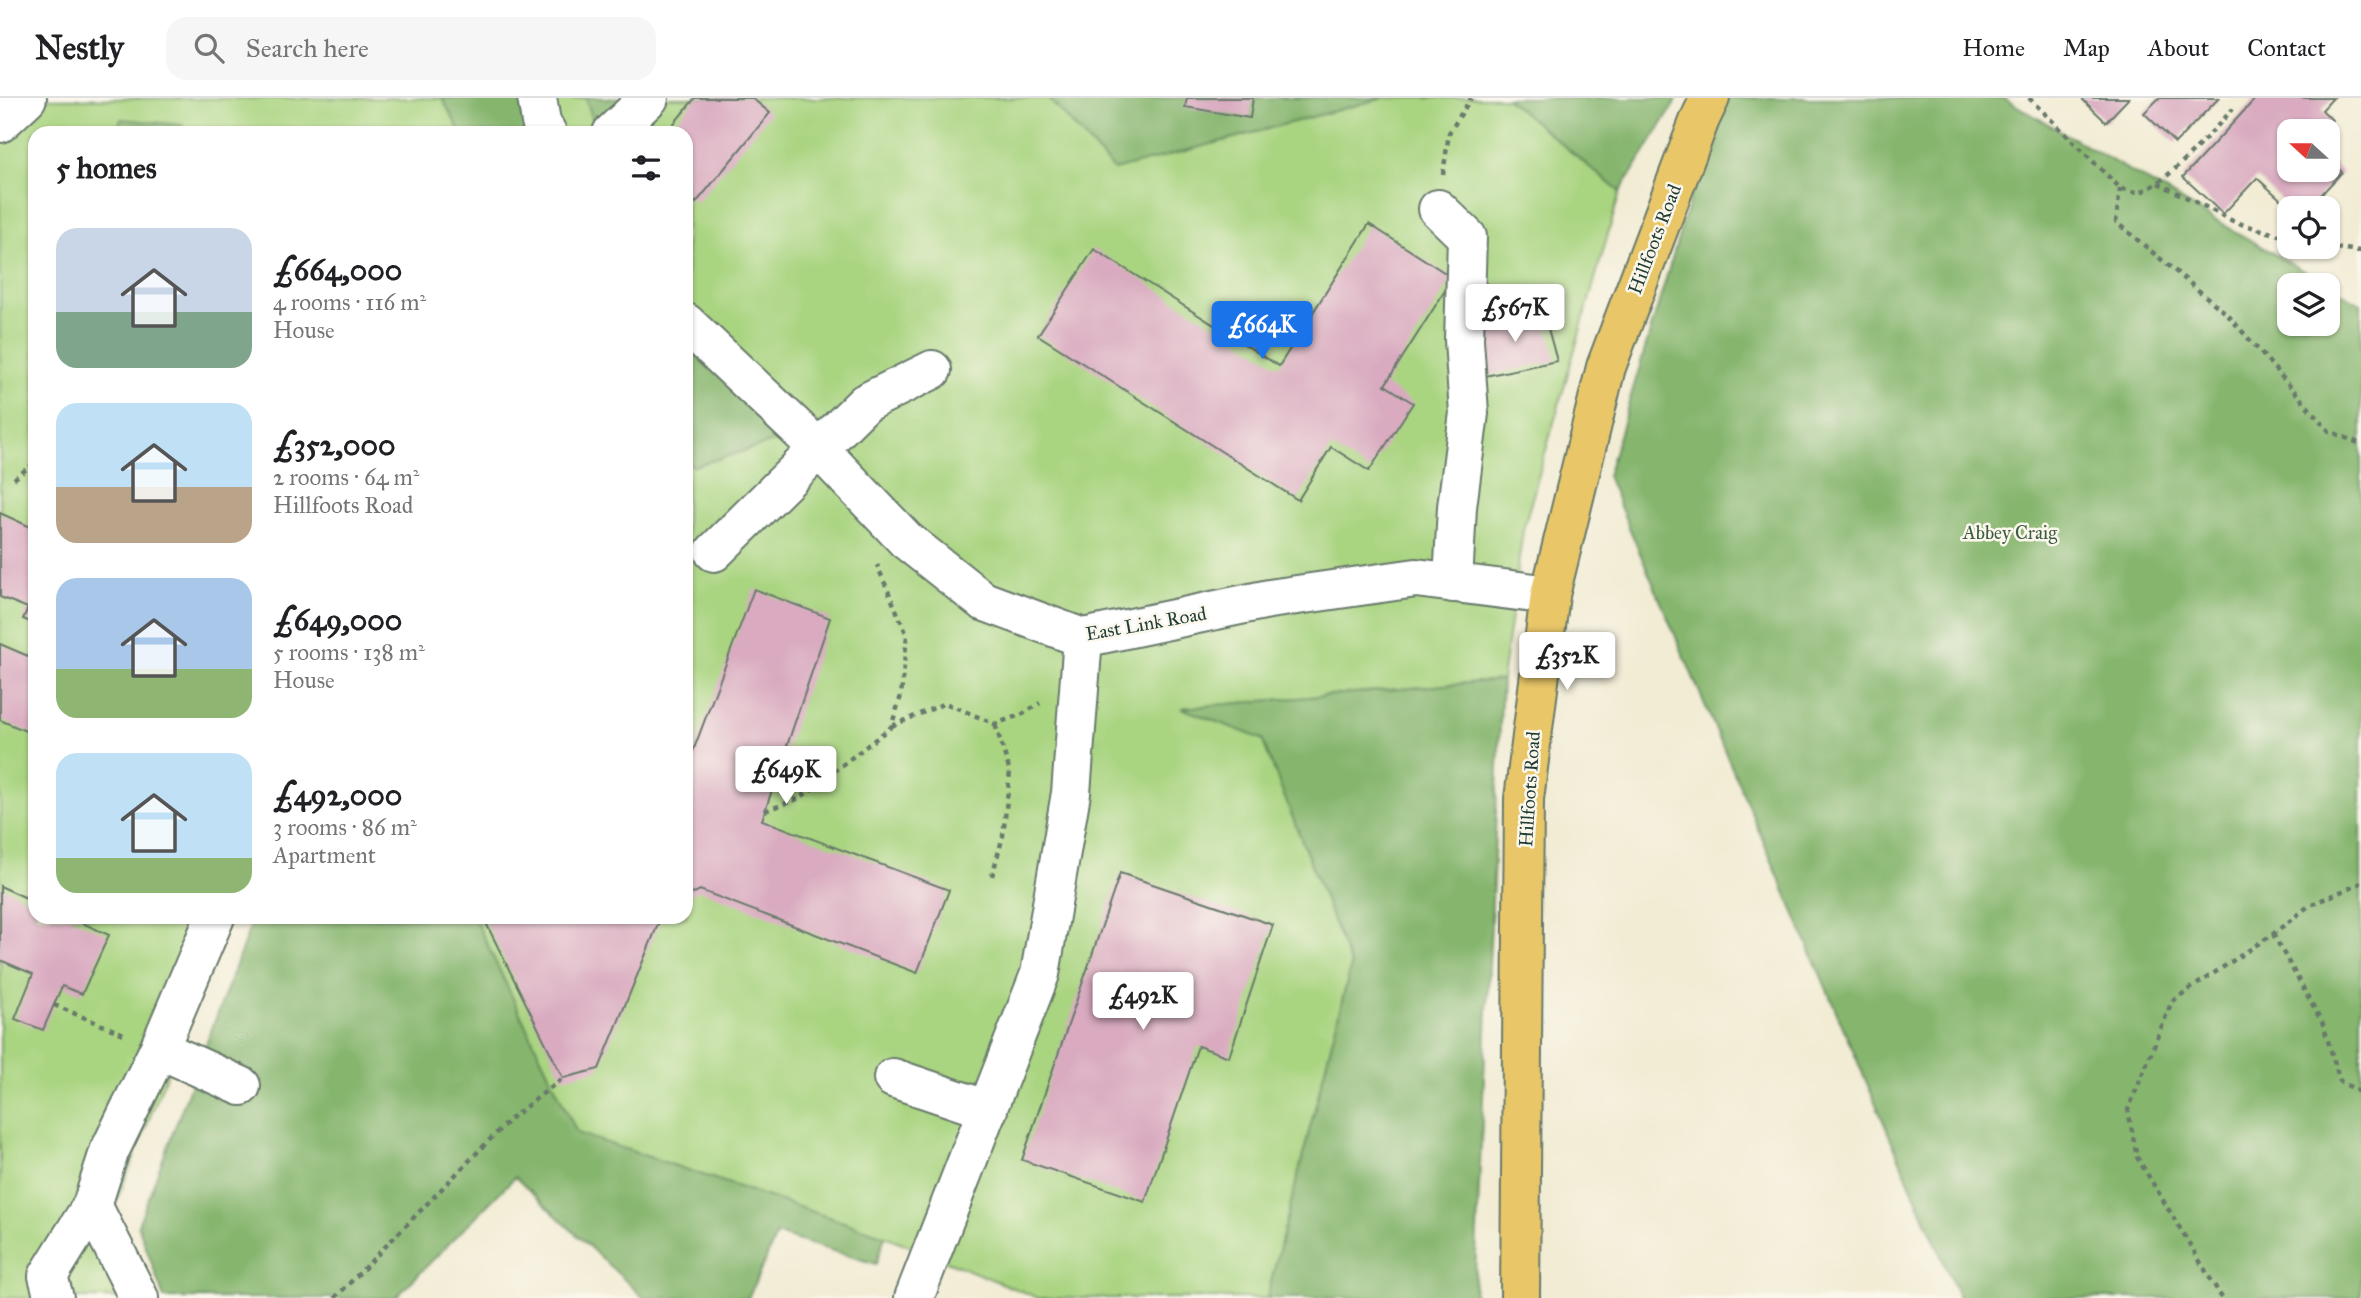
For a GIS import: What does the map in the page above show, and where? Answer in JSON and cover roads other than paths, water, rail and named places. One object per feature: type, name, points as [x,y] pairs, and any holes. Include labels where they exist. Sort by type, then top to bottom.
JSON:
[{"type":"main road","name":"Hillfoots Road","points":[[1520,1298],[1524,799],[1550,595],[1606,367],[1710,98]]},
{"type":"lane","points":[[0,123],[27,98]]},
{"type":"lane","points":[[537,98],[543,126]]},
{"type":"lane","points":[[619,126],[649,98]]},
{"type":"lane","points":[[1438,209],[1467,237],[1464,340],[1469,413],[1457,507],[1453,583]]},
{"type":"lane","name":"East Link Road","points":[[693,330],[818,448],[906,540],[983,600],[1083,638],[1269,599],[1416,578],[1550,595]]},
{"type":"lane","points":[[714,552],[865,403],[932,370]]},
{"type":"lane","points":[[914,1298],[1040,974],[1071,793],[1083,638]]},
{"type":"lane","points":[[54,1298],[48,1276],[92,1205],[109,1152],[159,1049],[212,924]]},
{"type":"lane","points":[[159,1049],[241,1086]]},
{"type":"lane","points":[[893,1079],[988,1110]]},
{"type":"lane","points":[[92,1205],[139,1298]]},
{"type":"park label","name":"Abbey Craig","points":[[2010,532]]}]
